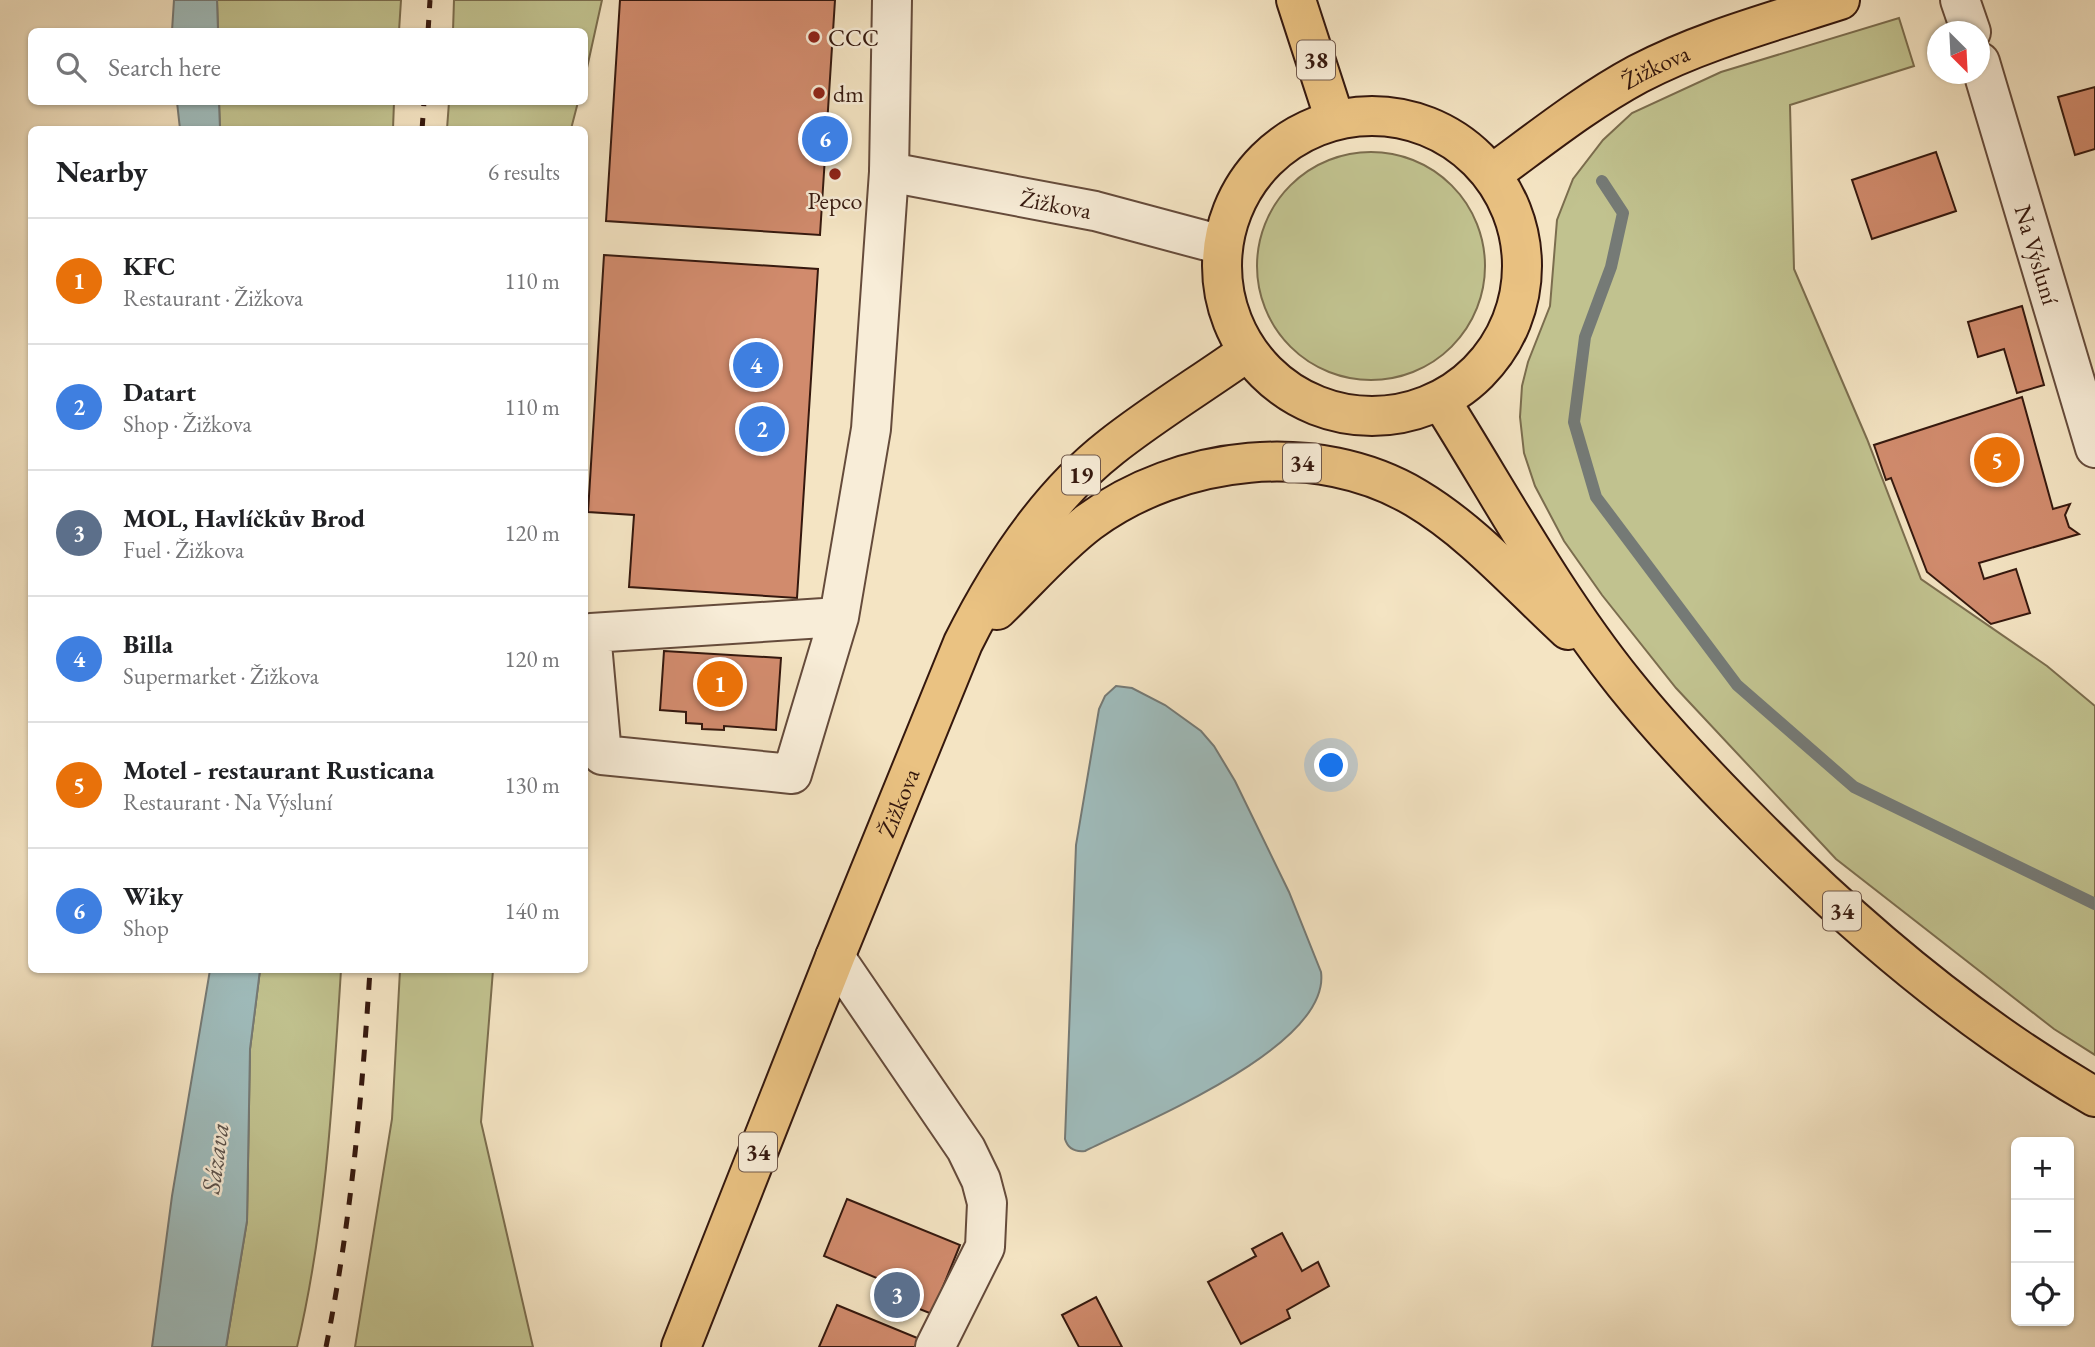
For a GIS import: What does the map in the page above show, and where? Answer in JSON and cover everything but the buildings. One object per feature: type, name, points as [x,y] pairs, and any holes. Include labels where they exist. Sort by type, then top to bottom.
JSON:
[{"type":"main road","name":"38","points":[[1296,0],[1335,120]]},
{"type":"main road","name":"Žižkova","points":[[1492,174],[1607,92],[1640,73],[1727,37],[1840,0]]},
{"type":"main road","name":"34","points":[[1378,115],[1421,123],[1461,143],[1492,174],[1507,198],[1518,226],[1523,255],[1522,285],[1516,313],[1504,340],[1487,364],[1465,384],[1441,401],[1412,411],[1381,416],[1350,415],[1330,410],[1292,394],[1268,376],[1248,352],[1230,319],[1222,282],[1222,245],[1232,211],[1248,179],[1272,153],[1301,132],[1335,120],[1378,115]]},
{"type":"main road","name":"Žižkova","points":[[681,1347],[835,957],[963,643],[982,605],[1013,556],[1070,484],[1110,448],[1248,352]]},
{"type":"main road","name":"34","points":[[1441,401],[1560,593],[1625,684]]},
{"type":"main road","name":"34","points":[[963,643],[1088,523],[1139,492],[1202,470],[1264,462],[1319,465],[1385,482],[1441,514],[1625,684],[1729,800],[1844,913],[1984,1025],[2095,1097]]},
{"type":"street","points":[[839,617],[591,633],[602,755],[792,774],[839,617],[871,429],[889,172],[892,0]]},
{"type":"street","points":[[1961,0],[1967,21]]},
{"type":"street","name":"Na Výsluní","points":[[1986,84],[2095,448]]},
{"type":"street","name":"Žižkova","points":[[889,172],[1095,211],[1222,245]]},
{"type":"street","points":[[835,957],[966,1149],[981,1180],[986,1203],[985,1247],[935,1347]]},
{"type":"green space","points":[[217,0],[401,0],[399,28],[218,28]]},
{"type":"green space","points":[[454,0],[602,0],[588,63],[588,28],[453,28]]},
{"type":"green space","points":[[1899,18],[1914,66],[1790,105],[1794,269],[1867,439],[1921,579],[2047,666],[2095,706],[2095,1055],[2054,1029],[1836,859],[1676,688],[1602,595],[1564,541],[1535,486],[1524,453],[1520,417],[1522,386],[1528,362],[1550,306],[1557,220],[1573,179],[1603,140],[1632,113],[1721,72]]},
{"type":"green space","points":[[219,105],[394,105],[393,126],[220,126]]},
{"type":"green space","points":[[449,105],[577,105],[572,126],[447,126]]},
{"type":"green space","points":[[1360,152],[1382,152],[1415,160],[1452,185],[1477,222],[1485,266],[1477,310],[1452,347],[1415,372],[1382,380],[1360,380],[1317,367],[1283,339],[1265,310],[1257,277],[1257,255],[1270,212],[1298,178],[1327,160]]},
{"type":"green space","points":[[260,973],[341,973],[322,1207],[297,1347],[226,1347],[247,1221],[250,1049]]},
{"type":"green space","points":[[400,973],[493,973],[481,1122],[533,1347],[355,1347],[392,1119]]},
{"type":"water","points":[[174,0],[217,0],[218,28],[172,28]]},
{"type":"water","points":[[177,105],[219,105],[220,126],[180,126]]},
{"type":"water","points":[[1116,686],[1132,688],[1165,705],[1201,731],[1214,746],[1235,781],[1289,892],[1321,972],[1316,1000],[1296,1028],[1265,1054],[1187,1102],[1085,1151],[1078,1151],[1070,1147],[1065,1139],[1076,845],[1099,709],[1105,696]]},
{"type":"water","name":"Sázava","points":[[209,973],[260,973],[250,1049],[247,1221],[226,1347],[152,1347],[172,1196]]},
{"type":"waterway","points":[[1602,181],[1623,213],[1611,267],[1585,337],[1574,422],[1596,497],[1737,685],[1854,787],[2095,904]]},
{"type":"railway","points":[[428,28],[430,0]]},
{"type":"railway","points":[[422,126],[424,105]]},
{"type":"railway","points":[[326,1347],[354,1159],[370,973]]},
{"type":"place","name":"CCC","points":[[814,37]]},
{"type":"place","name":"dm","points":[[819,93]]},
{"type":"place","name":"Wiky","points":[[825,139]]},
{"type":"place","name":"Pepco","points":[[835,174]]},
{"type":"place","name":"Billa","points":[[756,365]]},
{"type":"place","name":"Datart","points":[[762,429]]},
{"type":"place","name":"Motel - restaurant Rusticana","points":[[1997,460]]},
{"type":"place","name":"KFC","points":[[720,684]]},
{"type":"place","name":"MOL, Havlíčkův Brod","points":[[897,1295]]}]
